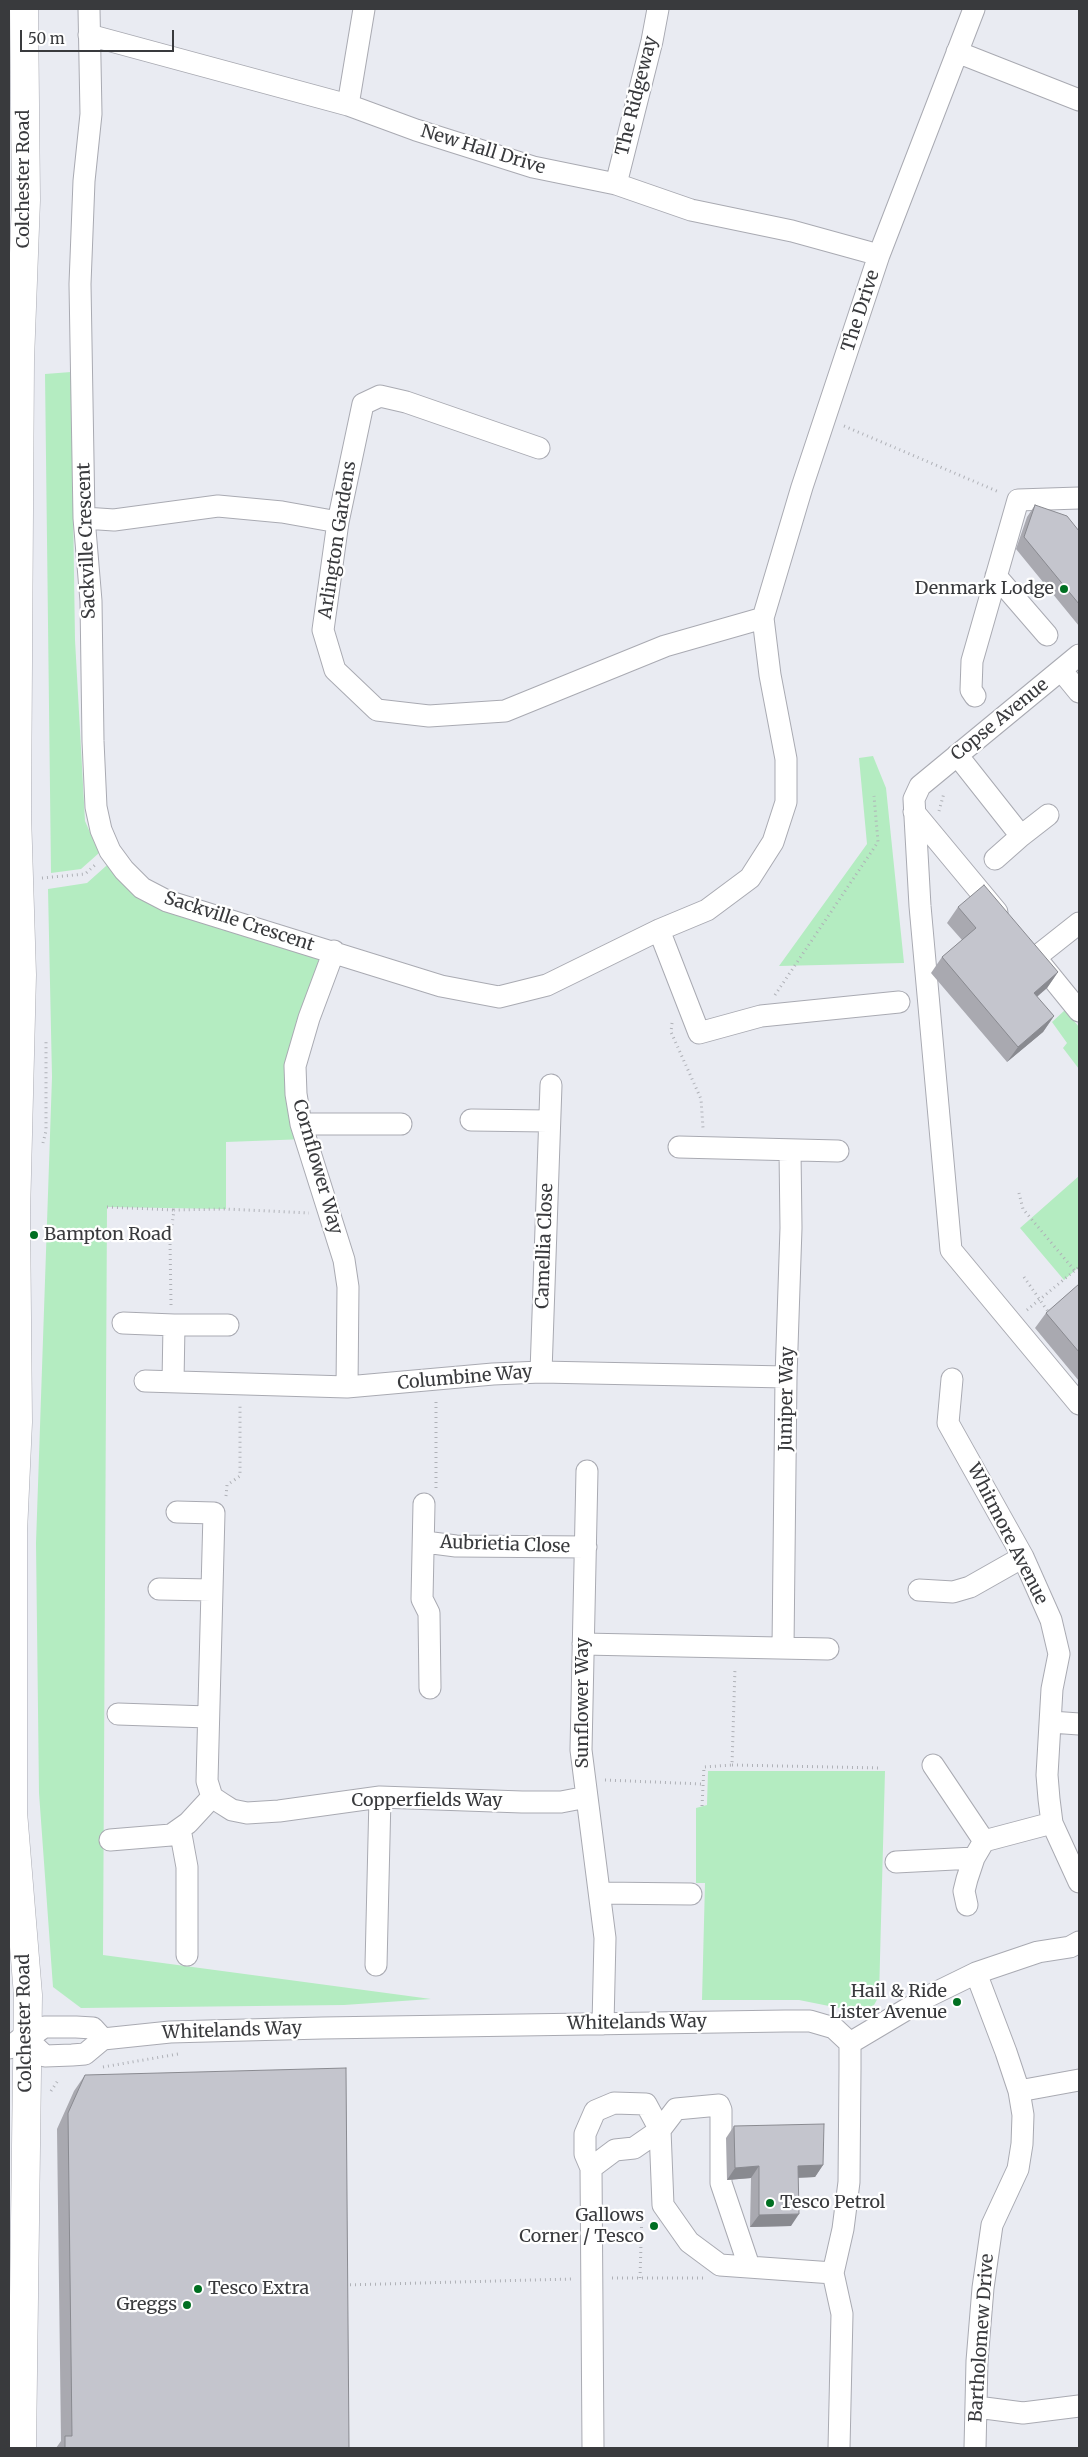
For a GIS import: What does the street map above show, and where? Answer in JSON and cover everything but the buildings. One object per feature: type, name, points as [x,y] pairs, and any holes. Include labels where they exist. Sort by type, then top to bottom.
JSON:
[{"type":"highway","name":"Colchester Road","points":[[22,2448],[17,2037],[28,1995],[13,1812],[13,1476],[16,1214],[22,976],[16,814],[20,360],[26,200],[24,9]]},
{"type":"street","name":"Sackville Crescent","points":[[89,9],[91,114],[84,181],[80,284],[84,518],[91,601],[91,673],[96,807],[101,830],[110,851],[124,870],[142,888],[167,901],[334,951],[441,986],[499,997],[547,985],[659,930],[707,910],[750,878],[773,842],[786,802],[786,759],[770,675],[764,618]]},
{"type":"street","points":[[348,105],[364,9]]},
{"type":"street","name":"The Ridgeway","points":[[616,184],[652,41],[658,9]]},
{"type":"street","name":"The Drive","points":[[764,618],[802,487],[879,255],[974,9]]},
{"type":"street","name":"New Hall Drive","points":[[89,35],[348,105],[416,130],[533,167],[616,184],[691,210],[792,231],[879,255]]},
{"type":"street","points":[[957,52],[1079,100]]},
{"type":"street","name":"Arlington Gardens","points":[[539,448],[457,418],[380,396],[363,404],[338,522],[323,630],[335,670],[377,710],[429,716],[506,711],[665,646],[764,618]]},
{"type":"street","points":[[975,696],[971,690],[972,661],[1018,500],[1079,498]]},
{"type":"street","points":[[84,518],[114,520],[218,506],[282,512],[338,522]]},
{"type":"street","points":[[996,576],[1047,635]]},
{"type":"street","name":"Copse Avenue","points":[[914,812],[914,799],[920,786],[1079,655]]},
{"type":"street","points":[[1061,670],[1079,692]]},
{"type":"street","points":[[957,755],[1021,836]]},
{"type":"street","points":[[914,812],[1079,1011]]},
{"type":"street","points":[[914,812],[921,916],[947,1120],[951,1250],[1079,1404]]},
{"type":"street","points":[[995,859],[1048,814]]},
{"type":"street","points":[[1023,943],[1079,923]]},
{"type":"street","points":[[659,930],[699,1033],[761,1016],[899,1002]]},
{"type":"street","name":"Cornflower Way","points":[[334,951],[309,1018],[295,1066],[296,1094],[301,1124],[344,1260],[348,1287],[347,1387]]},
{"type":"street","name":"Camellia Close","points":[[541,1372],[548,1121],[551,1085]]},
{"type":"street","points":[[471,1120],[548,1121]]},
{"type":"street","points":[[301,1124],[402,1124]]},
{"type":"street","points":[[680,1147],[838,1152]]},
{"type":"street","name":"Juniper Way","points":[[783,1648],[786,1377],[790,1273],[790,1151]]},
{"type":"street","points":[[123,1323],[228,1325]]},
{"type":"street","points":[[173,1382],[174,1325]]},
{"type":"street","name":"Columbine Way","points":[[145,1381],[347,1387],[493,1374],[541,1372],[786,1377]]},
{"type":"street","name":"Whitmore Avenue","points":[[952,1379],[948,1423],[1022,1557],[1051,1620],[1059,1654],[1052,1689],[1047,1775],[1052,1823],[1079,1882]]},
{"type":"street","name":"Sunflower Way","points":[[587,1471],[581,1750],[604,1938],[603,2024]]},
{"type":"street","points":[[424,1504],[425,1542],[422,1599],[429,1613],[430,1688]]},
{"type":"street","points":[[110,1840],[171,1835],[180,1829],[212,1797],[207,1781],[214,1513],[177,1512]]},
{"type":"street","name":"Aubrietia Close","points":[[425,1542],[456,1546],[586,1547]]},
{"type":"street","points":[[919,1590],[953,1592],[970,1587],[1022,1557]]},
{"type":"street","points":[[159,1589],[211,1590]]},
{"type":"street","points":[[583,1644],[828,1649]]},
{"type":"street","points":[[118,1714],[208,1716]]},
{"type":"street","points":[[1051,1722],[1079,1724]]},
{"type":"street","points":[[932,1765],[979,1849],[964,1891],[967,1905]]},
{"type":"street","name":"Copperfields Way","points":[[212,1797],[232,1810],[247,1812],[278,1811],[380,1798],[560,1802],[585,1788]]},
{"type":"street","points":[[376,1965],[380,1798]]},
{"type":"street","points":[[896,1862],[979,1849],[1052,1823]]},
{"type":"street","points":[[180,1829],[187,1867],[187,1955]]},
{"type":"street","points":[[600,1893],[691,1894]]},
{"type":"street","points":[[839,2448],[842,2314],[833,2273],[843,2229],[849,2182],[850,2043],[929,1996],[976,1973],[1038,1952],[1070,1946],[1079,1942]]},
{"type":"street","name":"Bartholomew Drive","points":[[975,2448],[977,2360],[982,2288],[992,2225],[1018,2169],[1024,2114],[1019,2091],[976,1973]]},
{"type":"street","name":"Whitelands Way","points":[[17,2037],[45,2056],[86,2054],[103,2039],[170,2032],[810,2022],[834,2028],[850,2043]]},
{"type":"street","points":[[1019,2091],[1079,2080]]},
{"type":"street","points":[[593,2448],[591,2168],[585,2154],[585,2134],[595,2111],[614,2103],[646,2104],[660,2130],[663,2204],[689,2242],[720,2265],[833,2273]]},
{"type":"street","points":[[591,2168],[615,2150],[634,2148],[660,2130],[676,2109],[709,2105],[720,2106],[721,2183],[749,2266]]},
{"type":"street","points":[[977,2407],[1023,2413],[1079,2406]]},
{"type":"path","points":[[826,419],[1018,500]]},
{"type":"path","points":[[761,1016],[878,842],[874,796]]},
{"type":"path","points":[[41,878],[85,874],[110,851]]},
{"type":"path","points":[[1020,1194],[1024,1209],[1074,1271]]},
{"type":"path","points":[[107,1207],[174,1210],[226,1209],[330,1214]]},
{"type":"path","points":[[174,1210],[170,1241],[170,1295],[174,1325]]},
{"type":"path","points":[[1011,1323],[1079,1267]]},
{"type":"path","points":[[1024,1277],[1050,1315]]},
{"type":"path","points":[[424,1504],[436,1498],[436,1380]]},
{"type":"path","points":[[226,1504],[226,1485],[240,1476],[240,1384]]},
{"type":"path","points":[[732,1765],[735,1648]]},
{"type":"path","points":[[702,1806],[704,1767],[732,1765],[881,1768]]},
{"type":"path","points":[[585,1788],[702,1784]]},
{"type":"path","points":[[99,2068],[184,2054]]},
{"type":"path","points":[[59,2079],[68,2076]]},
{"type":"path","points":[[640,2278],[642,2210],[663,2204]]},
{"type":"path","points":[[338,2285],[707,2278],[720,2265]]},
{"type":"green space","points":[[71,372],[75,640],[85,821],[99,853],[81,869],[51,873],[45,374]]},
{"type":"green space","points":[[873,756],[886,788],[904,963],[779,966],[867,844],[859,758]]},
{"type":"green space","points":[[115,858],[142,888],[334,951],[295,1065],[306,1139],[226,1142],[226,1209],[107,1207],[103,1955],[431,1999],[344,2005],[81,2008],[53,1987],[39,1793],[36,1543],[52,1077],[48,889],[87,883]]},
{"type":"green space","points":[[1065,1010],[1079,1027],[1079,1069],[1063,1048],[1067,1043],[1052,1022]]},
{"type":"green space","points":[[1079,1176],[1079,1267],[1064,1280],[1020,1228]]},
{"type":"green space","points":[[708,1771],[885,1771],[879,1996],[874,2005],[859,2012],[799,2000],[702,2000],[705,1883],[696,1883],[696,1808],[707,1805]]},
{"type":"place","name":"Denmark Lodge","points":[[1064,589]]},
{"type":"place","name":"Bampton Road","points":[[34,1235]]},
{"type":"place","name":"Hail & Ride Lister Avenue","points":[[957,2002]]},
{"type":"place","name":"Tesco Petrol","points":[[770,2203]]},
{"type":"place","name":"Gallows Corner / Tesco","points":[[654,2226]]},
{"type":"place","name":"Tesco Extra","points":[[198,2289]]},
{"type":"place","name":"Greggs","points":[[187,2305]]}]
